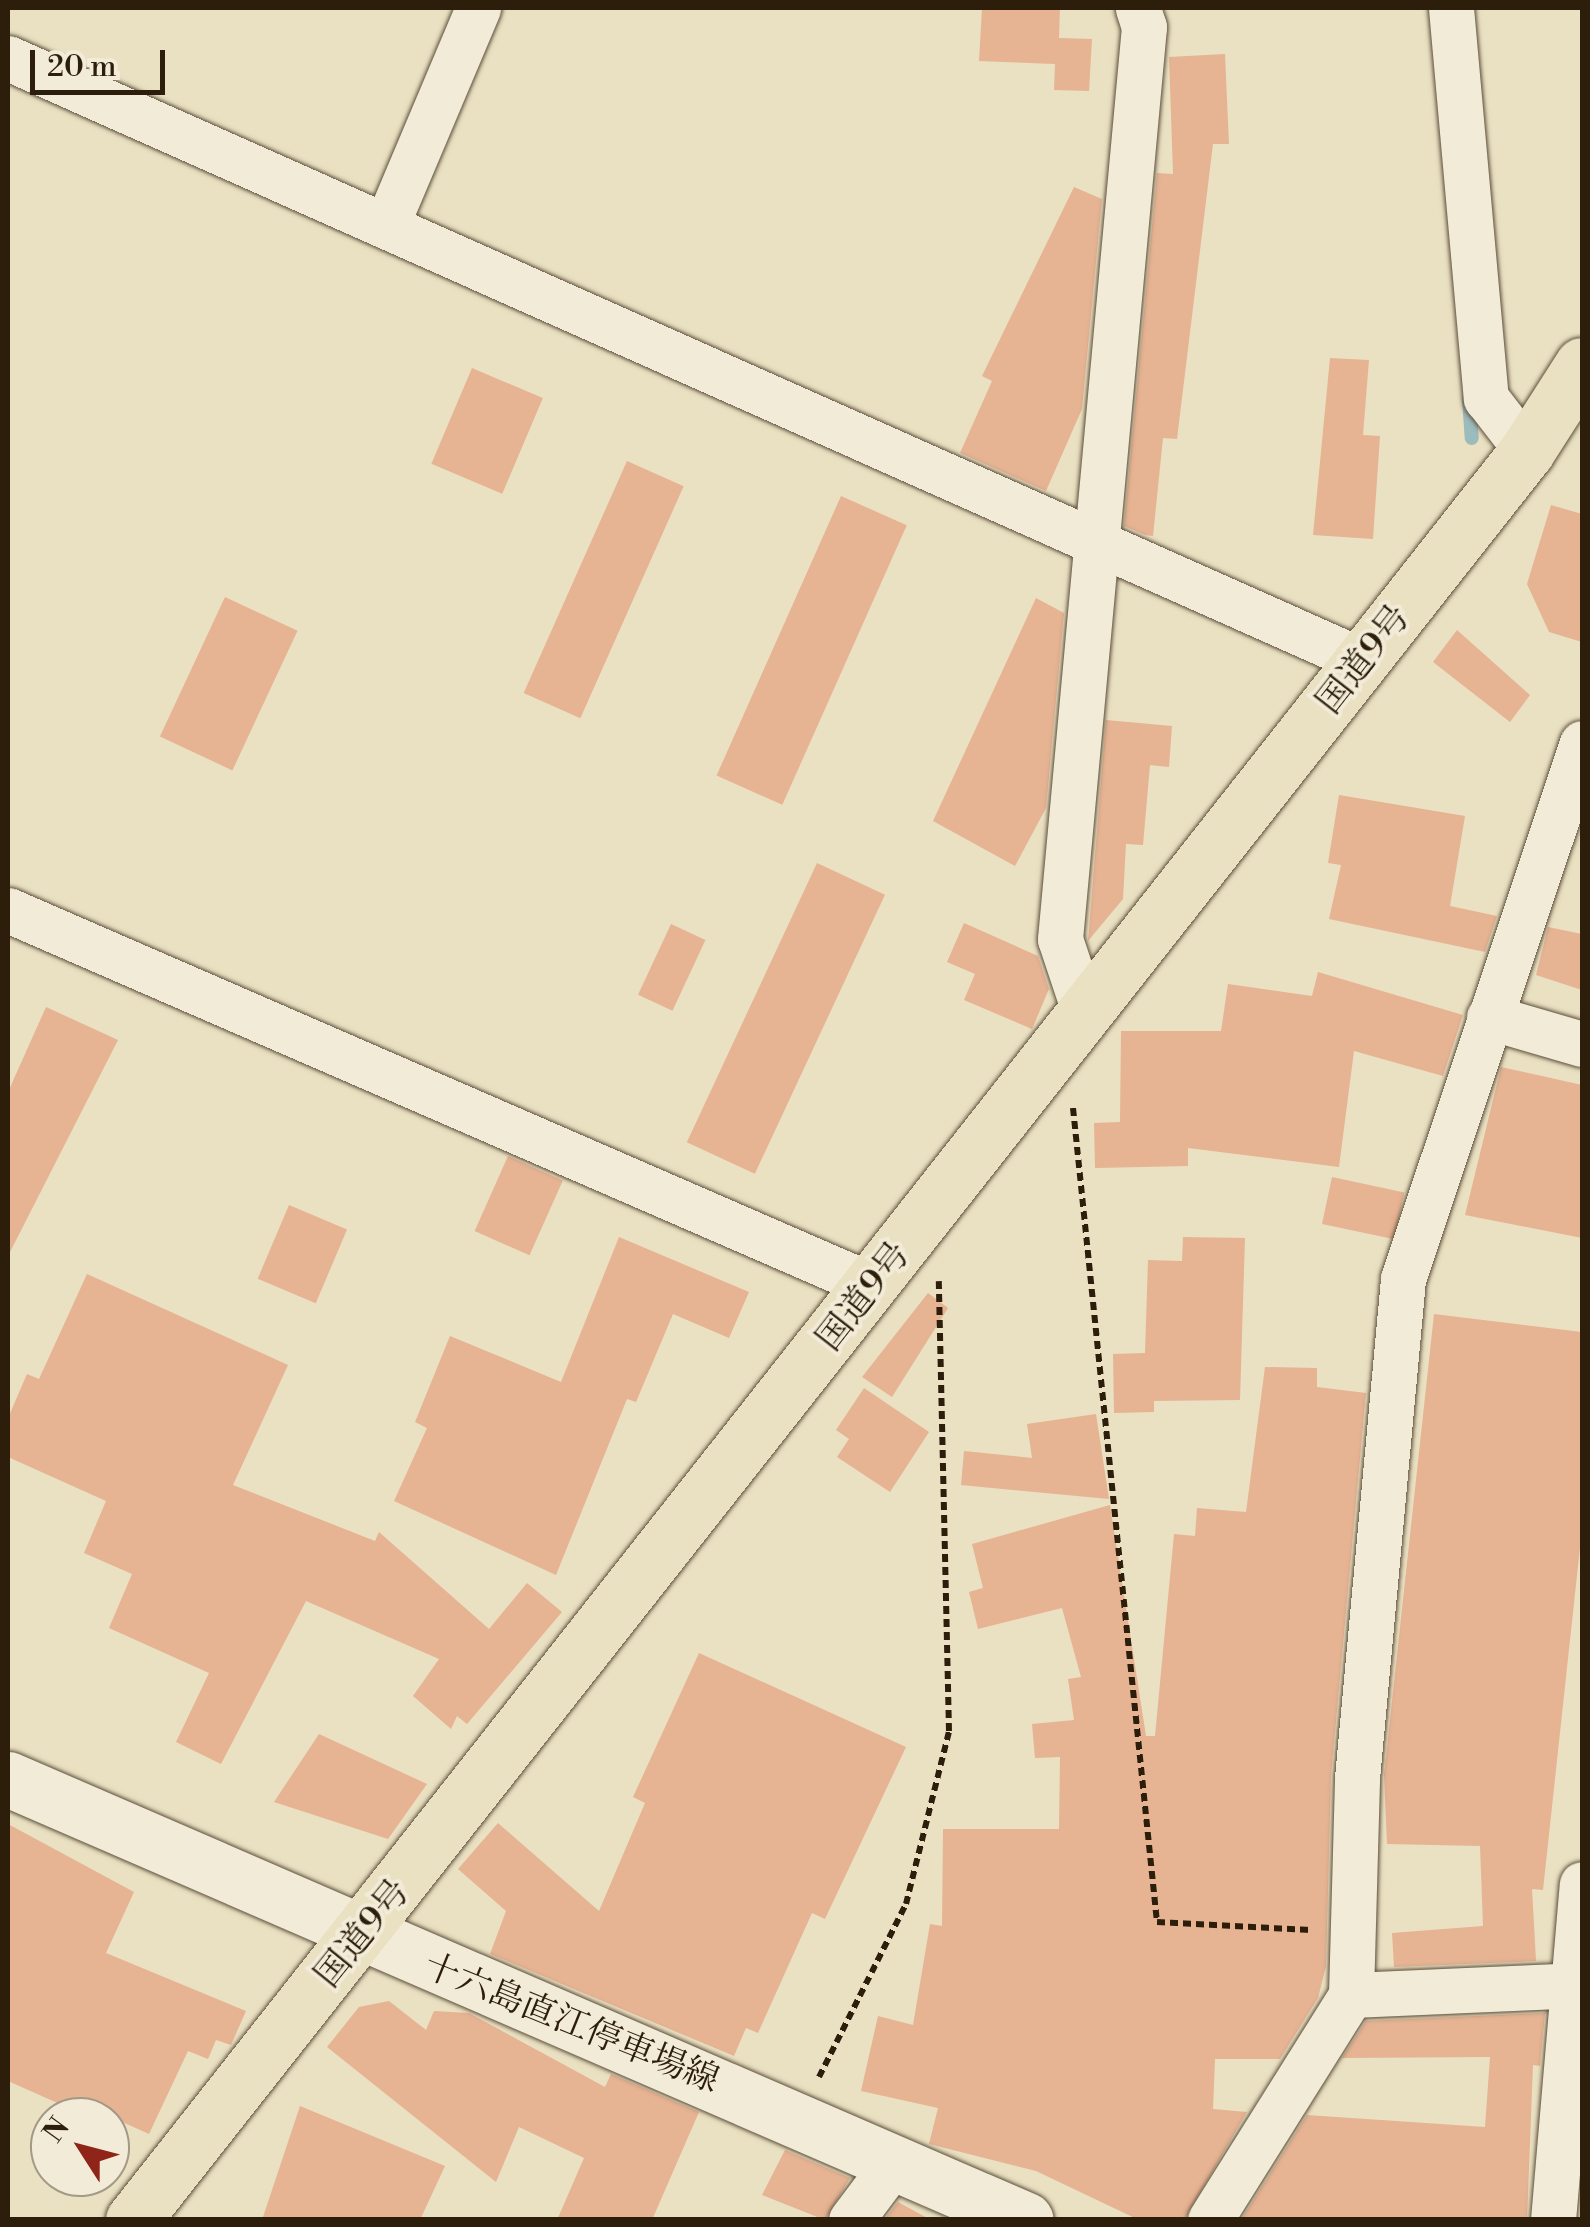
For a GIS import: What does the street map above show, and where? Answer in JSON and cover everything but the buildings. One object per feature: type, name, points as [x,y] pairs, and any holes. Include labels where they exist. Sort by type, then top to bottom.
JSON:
[{"type":"highway","name":"国道9号","points":[[133,2220],[362,1938],[1527,452],[1582,366]]},
{"type":"main road","name":"十六島直江停車場線","points":[[8,1778],[362,1938],[798,2118],[1026,2220]]},
{"type":"street","points":[[386,226],[478,8]]},
{"type":"street","points":[[1076,1026],[1060,939],[1144,27],[1138,8]]},
{"type":"street","points":[[1451,8],[1486,398],[1527,452]]},
{"type":"street","points":[[8,58],[1099,540],[1363,661]]},
{"type":"street","points":[[1210,2220],[1351,1995],[1357,1778],[1403,1279],[1489,1017],[1578,770]]},
{"type":"street","points":[[8,910],[873,1286]]},
{"type":"street","points":[[1489,1017],[1582,1044]]},
{"type":"street","points":[[1553,2220],[1577,1986],[1582,1884]]},
{"type":"street","points":[[1351,1995],[1577,1986]]},
{"type":"street","points":[[851,2220],[896,2160]]},
{"type":"path","points":[[1076,1026],[1157,1922],[1352,1932]]},
{"type":"path","points":[[798,2118],[906,1904],[949,1731],[938,1203]]},
{"type":"waterway","points":[[1469,399],[1472,438]]}]
